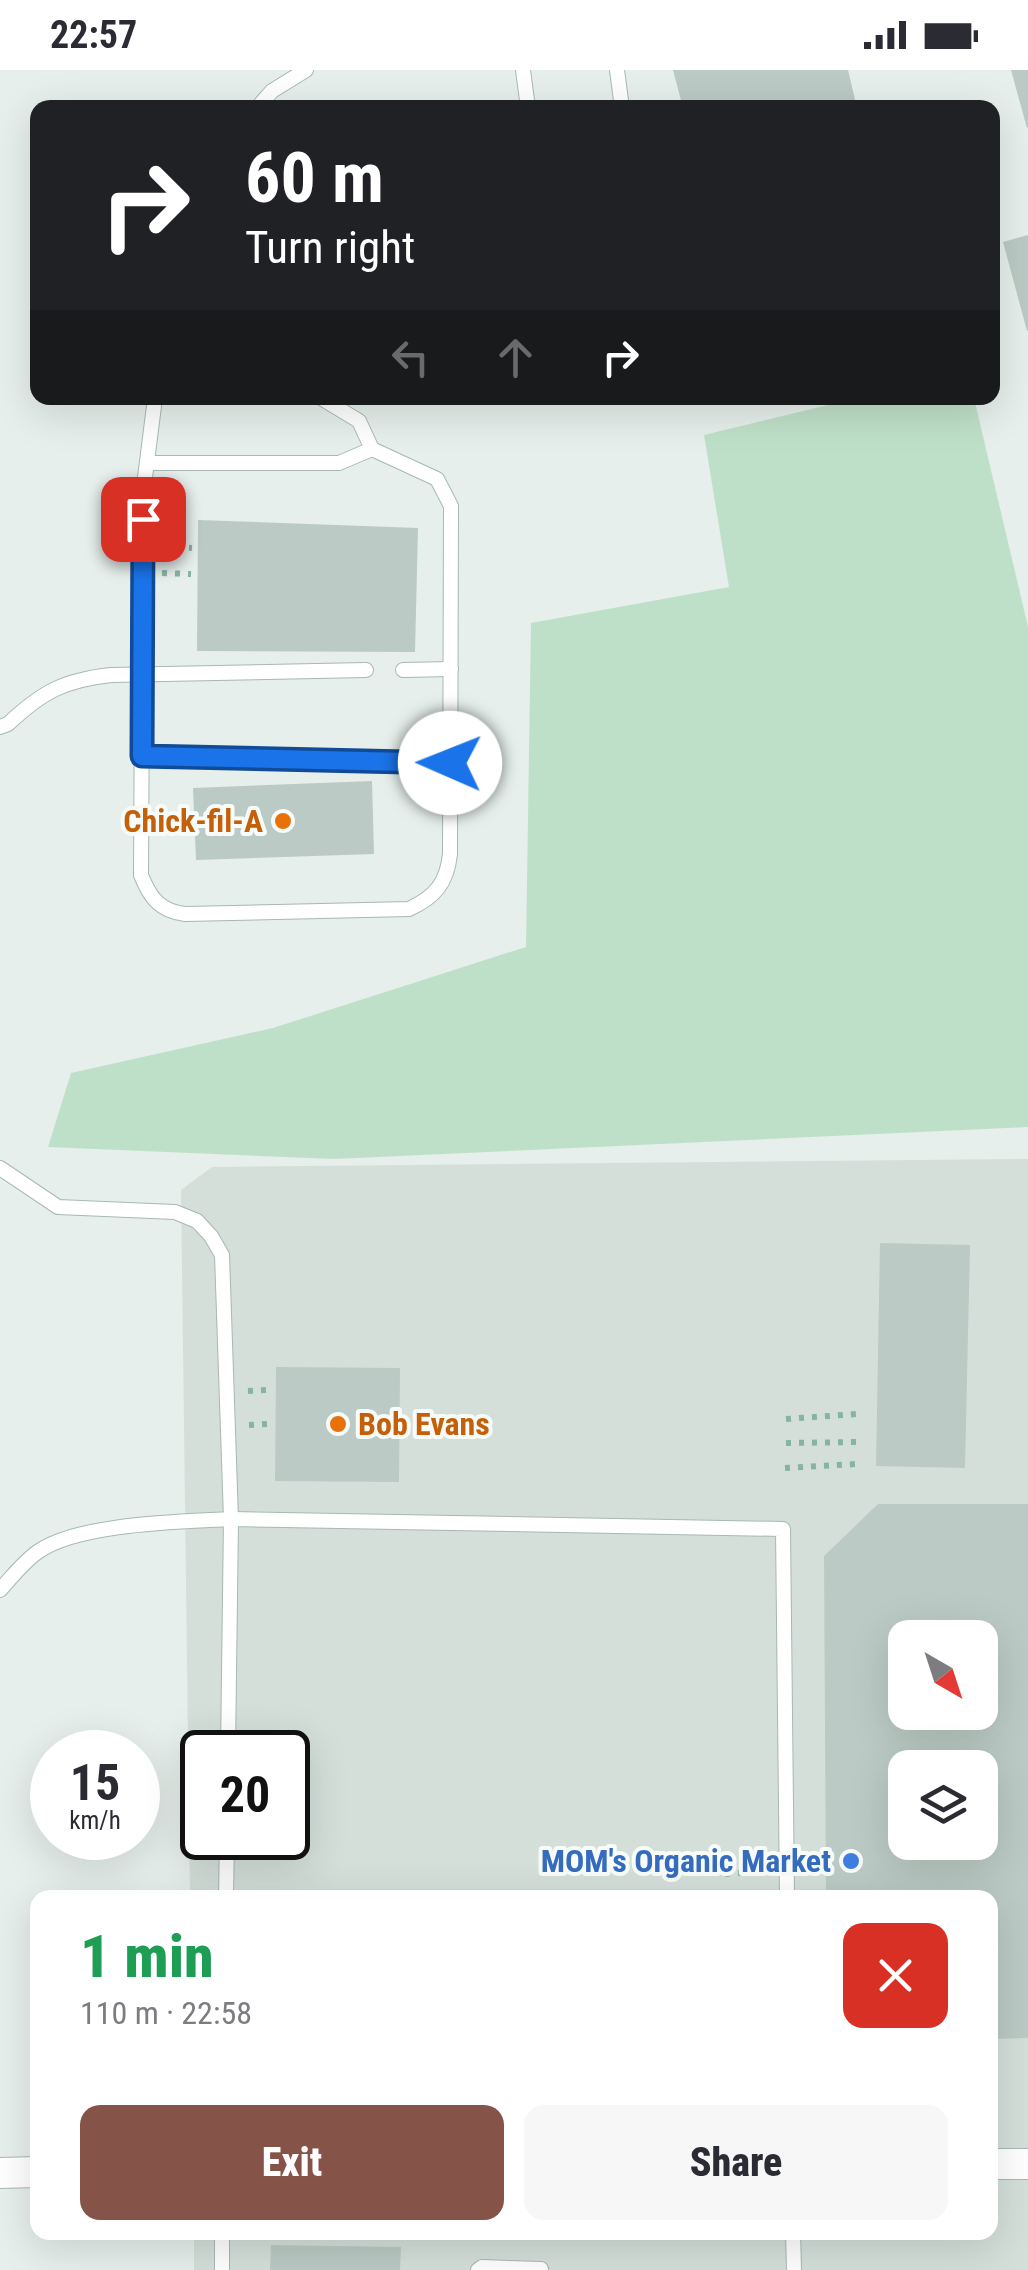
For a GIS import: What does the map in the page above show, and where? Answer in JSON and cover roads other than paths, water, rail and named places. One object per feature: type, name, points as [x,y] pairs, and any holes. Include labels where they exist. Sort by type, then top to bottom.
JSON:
[{"type":"street","points":[[998,2164],[1028,2164]]},
{"type":"street","points":[[0,2173],[30,2172]]},
{"type":"lane","points":[[264,100],[306,70]]},
{"type":"lane","points":[[523,70],[527,100]]},
{"type":"lane","points":[[617,70],[621,100]]},
{"type":"lane","points":[[154,405],[143,494],[142,875],[152,898],[161,907],[185,914],[409,908],[423,902],[442,885],[448,872],[450,506],[437,479],[372,448],[358,421],[333,405]]},
{"type":"lane","points":[[147,463],[339,464],[372,448]]},
{"type":"lane","points":[[0,727],[46,691],[80,678],[366,670]]},
{"type":"lane","points":[[403,670],[451,670]]},
{"type":"lane","points":[[142,756],[450,763]]},
{"type":"lane","points":[[0,1168],[58,1207],[175,1212],[197,1221],[222,1255],[231,1518],[228,1730]]},
{"type":"lane","points":[[0,1590],[38,1552],[57,1542],[160,1523],[231,1518],[783,1529],[787,1890]]},
{"type":"lane","points":[[226,1860],[226,1890]]},
{"type":"lane","points":[[222,2240],[222,2270]]},
{"type":"lane","points":[[793,2240],[794,2270]]},
{"type":"lane","points":[[478,2270],[541,2269]]},
{"type":"place","name":"Chick-fil-A","points":[[283,821]]},
{"type":"place","name":"Bob Evans","points":[[338,1424]]},
{"type":"place","name":"MOM's Organic Market","points":[[851,1861]]}]
